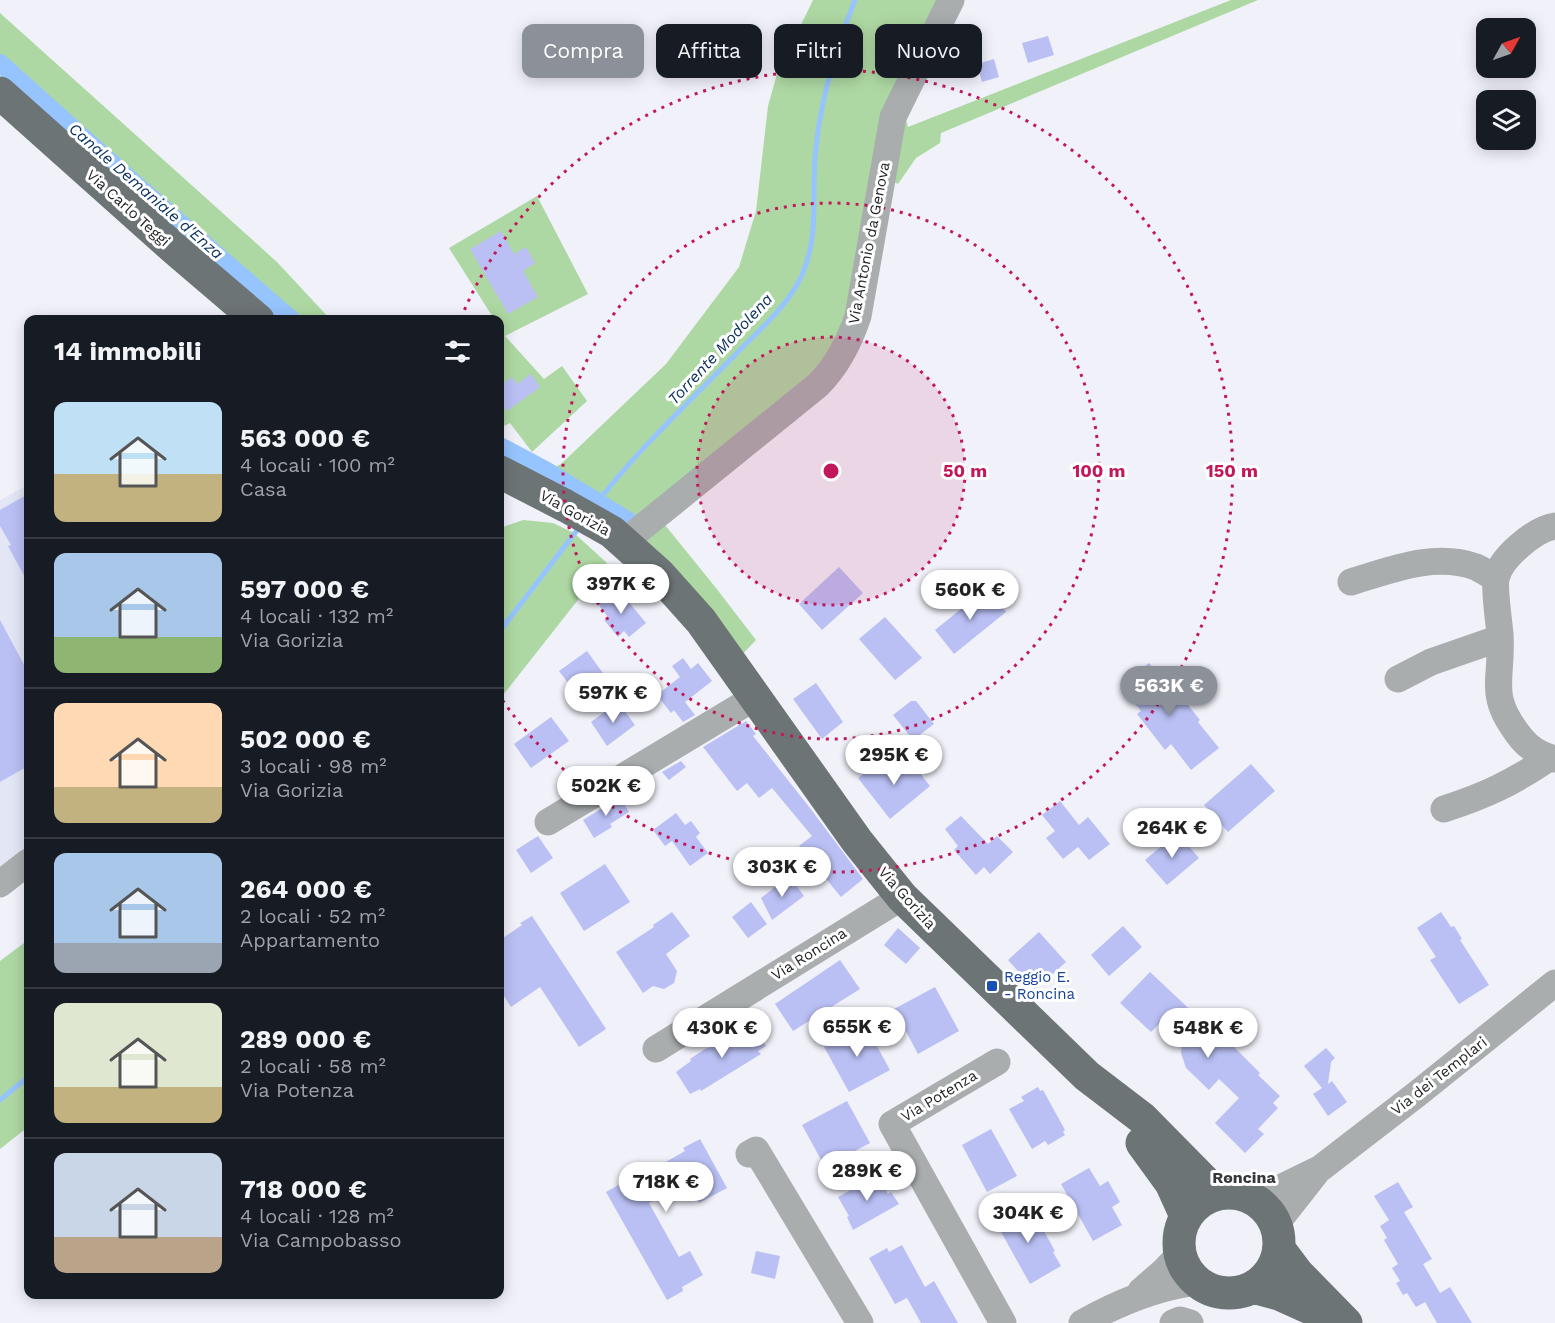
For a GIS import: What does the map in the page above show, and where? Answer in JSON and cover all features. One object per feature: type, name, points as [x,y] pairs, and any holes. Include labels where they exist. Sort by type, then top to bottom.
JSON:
[{"type":"main road","name":"Via Carlo Teggi","points":[[0,93],[252,315]]},
{"type":"main road","name":"Via Gorizia","points":[[504,478],[566,506],[618,537],[659,574],[700,621],[857,841],[902,897],[1087,1076]]},
{"type":"main road","points":[[1087,1076],[1142,1118],[1217,1194]]},
{"type":"main road","points":[[1087,1076],[1172,1183],[1186,1216]]},
{"type":"main road","points":[[1270,1224],[1271,1271],[1253,1287],[1232,1293],[1215,1292],[1197,1282],[1186,1270],[1179,1254],[1178,1240],[1186,1216],[1199,1201],[1217,1194],[1236,1193],[1270,1224],[1297,1273],[1344,1323]]},
{"type":"main road","points":[[1253,1287],[1279,1294],[1344,1323]]},
{"type":"street","name":"Via Antonio da Genova","points":[[618,537],[818,386],[846,346],[858,316],[893,117],[951,0]]},
{"type":"street","points":[[1552,758],[1527,745],[1508,722],[1501,708],[1498,691],[1500,638],[1496,579],[1507,559],[1527,540],[1547,527],[1555,526]]},
{"type":"street","points":[[1351,582],[1421,562],[1451,561],[1476,567],[1496,579]]},
{"type":"street","points":[[1398,679],[1431,662],[1500,638]]},
{"type":"street","points":[[548,822],[754,698]]},
{"type":"street","points":[[1444,809],[1497,790],[1552,758]]},
{"type":"street","points":[[0,884],[24,865]]},
{"type":"street","name":"Via Roncina","points":[[656,1049],[902,897]]},
{"type":"street","name":"Via dei Templari","points":[[1270,1224],[1321,1167],[1417,1094],[1555,983]]},
{"type":"street","name":"Via Potenza","points":[[997,1062],[892,1124],[1003,1323]]},
{"type":"street","points":[[749,1154],[756,1150],[860,1323]]},
{"type":"street","points":[[1134,1297],[1164,1271],[1179,1254]]},
{"type":"street","points":[[1090,1321],[1134,1297],[1170,1286],[1197,1282]]},
{"type":"street","points":[[1173,1323],[1180,1320],[1190,1323]]},
{"type":"shaded area","points":[[24,487],[24,870],[0,889],[0,500]]},
{"type":"green space","points":[[813,0],[951,0],[939,24],[875,24],[875,78],[912,78],[901,100],[908,127],[1231,0],[1258,0],[941,133],[940,143],[916,158],[898,184],[894,182],[871,315],[665,525],[756,640],[739,658],[543,481],[504,457],[504,447],[547,471],[561,464],[666,364],[739,267],[756,211],[768,106],[776,78],[863,78],[863,24],[801,24]]},
{"type":"green space","points":[[0,13],[277,262],[326,315],[280,315],[248,295],[0,72]]},
{"type":"green space","points":[[537,196],[588,294],[505,336],[544,379],[562,366],[587,401],[532,452],[510,423],[504,426],[504,315],[491,315],[449,248]]},
{"type":"green space","points":[[523,520],[553,523],[574,533],[607,563],[504,694],[504,527]]},
{"type":"green space","points":[[24,943],[24,1130],[0,1149],[0,961]]},
{"type":"building","points":[[1048,36],[1054,55],[1028,63],[1022,43]]},
{"type":"building","points":[[994,59],[999,77],[982,82],[982,63]]},
{"type":"building","points":[[501,231],[514,254],[526,247],[535,263],[523,271],[538,297],[508,314],[470,249]]},
{"type":"building","points":[[531,374],[540,387],[507,411],[504,407],[504,383],[512,377],[517,384]]},
{"type":"building","points":[[24,496],[24,576],[0,526],[0,510]]},
{"type":"building","points":[[839,567],[863,593],[822,630],[799,604]]},
{"type":"building","points":[[987,588],[1006,612],[954,654],[935,630]]},
{"type":"building","points":[[609,593],[615,600],[622,594],[646,623],[629,637],[624,631],[618,637],[604,620],[608,617],[597,603]]},
{"type":"building","points":[[885,617],[922,658],[895,680],[859,639]]},
{"type":"building","points":[[0,620],[24,665],[24,768],[0,782]]},
{"type":"building","points":[[587,651],[605,676],[578,696],[559,671]]},
{"type":"building","points":[[683,658],[691,669],[698,663],[712,681],[685,702],[695,715],[683,722],[674,710],[671,713],[657,695],[680,677],[672,666]]},
{"type":"building","points":[[1149,663],[1168,688],[1172,685],[1219,748],[1191,770],[1171,744],[1165,750],[1137,714],[1141,711],[1121,686]]},
{"type":"building","points":[[816,683],[843,722],[822,739],[793,699]]},
{"type":"building","points":[[911,701],[916,701],[934,724],[913,740],[893,715]]},
{"type":"building","points":[[618,702],[635,725],[607,746],[591,722]]},
{"type":"building","points":[[551,717],[569,741],[531,768],[514,744]]},
{"type":"building","points":[[746,721],[756,734],[753,736],[863,879],[841,897],[799,846],[812,836],[772,788],[759,798],[747,783],[737,791],[703,747]]},
{"type":"building","points":[[882,759],[893,773],[910,760],[930,786],[890,819],[858,778]]},
{"type":"building","points":[[681,761],[686,767],[669,780],[662,772]]},
{"type":"building","points":[[1251,764],[1275,791],[1228,832],[1204,805]]},
{"type":"building","points":[[620,797],[629,812],[610,824],[612,827],[594,838],[583,820]]},
{"type":"building","points":[[1060,801],[1079,825],[1088,817],[1110,844],[1089,860],[1078,847],[1063,859],[1046,838],[1055,831],[1042,815]]},
{"type":"building","points":[[676,813],[685,825],[691,821],[700,833],[696,837],[708,853],[690,866],[672,841],[665,846],[653,830]]},
{"type":"building","points":[[961,816],[988,844],[997,836],[1013,852],[990,874],[984,867],[976,875],[954,850],[958,846],[945,829]]},
{"type":"building","points":[[1177,833],[1199,858],[1167,885],[1145,860]]},
{"type":"building","points":[[538,836],[553,858],[531,873],[516,850]]},
{"type":"building","points":[[605,864],[630,902],[584,931],[560,893]]},
{"type":"building","points":[[789,876],[804,896],[772,920],[761,898]]},
{"type":"building","points":[[751,902],[767,924],[748,938],[732,917]]},
{"type":"building","points":[[672,912],[690,936],[666,954],[677,971],[674,983],[664,989],[653,986],[643,993],[616,952]]},
{"type":"building","points":[[1441,912],[1451,927],[1454,926],[1462,939],[1460,940],[1489,985],[1459,1004],[1430,960],[1436,957],[1417,928]]},
{"type":"building","points":[[532,916],[606,1029],[579,1047],[540,987],[511,1007],[504,996],[504,937],[522,925],[520,923]]},
{"type":"building","points":[[1123,926],[1142,947],[1109,976],[1091,955]]},
{"type":"building","points":[[898,928],[920,948],[906,964],[884,945]]},
{"type":"building","points":[[1039,932],[1066,962],[1035,990],[1008,960]]},
{"type":"building","points":[[840,960],[860,989],[793,1031],[775,1004]]},
{"type":"building","points":[[1150,972],[1200,1019],[1203,1016],[1280,1096],[1273,1103],[1278,1108],[1258,1129],[1264,1134],[1245,1153],[1215,1123],[1239,1098],[1219,1079],[1209,1090],[1186,1068],[1181,1053],[1182,1044],[1160,1023],[1151,1032],[1120,1003]]},
{"type":"building","points":[[935,987],[959,1031],[918,1054],[894,1009]]},
{"type":"building","points":[[752,1023],[766,1046],[758,1051],[761,1054],[701,1091],[700,1089],[690,1094],[676,1072],[705,1049],[721,1043],[719,1040],[734,1030],[735,1032]]},
{"type":"building","points":[[865,1024],[890,1070],[849,1092],[824,1047]]},
{"type":"building","points":[[1326,1048],[1335,1058],[1331,1062],[1328,1084],[1332,1081],[1347,1102],[1328,1116],[1313,1094],[1322,1088],[1304,1066]]},
{"type":"building","points":[[1038,1087],[1040,1091],[1043,1090],[1065,1130],[1063,1132],[1065,1135],[1048,1145],[1045,1141],[1032,1149],[1009,1109],[1024,1101],[1021,1097]]},
{"type":"building","points":[[847,1101],[870,1143],[825,1167],[802,1125]]},
{"type":"building","points":[[991,1129],[1017,1176],[987,1192],[962,1145]]},
{"type":"building","points":[[700,1139],[727,1188],[699,1203],[687,1182],[649,1203],[679,1257],[690,1251],[703,1275],[682,1287],[683,1291],[667,1300],[606,1192],[622,1183],[624,1186],[685,1151],[683,1148]]},
{"type":"building","points":[[1089,1168],[1100,1186],[1108,1181],[1120,1202],[1112,1207],[1122,1225],[1093,1241],[1061,1184]]},
{"type":"building","points":[[877,1175],[888,1194],[891,1192],[899,1204],[853,1230],[847,1217],[849,1216],[838,1197]]},
{"type":"building","points":[[1398,1182],[1413,1207],[1404,1212],[1432,1259],[1423,1264],[1440,1293],[1450,1287],[1472,1323],[1437,1323],[1425,1302],[1416,1307],[1407,1293],[1403,1295],[1396,1283],[1400,1281],[1392,1268],[1398,1264],[1384,1240],[1387,1238],[1380,1226],[1389,1220],[1374,1196]]},
{"type":"building","points":[[1025,1204],[1033,1219],[1036,1217],[1061,1266],[1030,1284],[995,1221]]},
{"type":"building","points":[[902,1245],[925,1287],[934,1281],[958,1323],[921,1323],[907,1298],[895,1304],[869,1258],[887,1248],[889,1252]]},
{"type":"building","points":[[756,1251],[780,1256],[775,1279],[751,1273]]},
{"type":"waterway","name":"Torrente Modolena","points":[[593,508],[644,448],[772,317],[789,297],[802,275],[813,231],[815,158],[824,97],[855,0]]},
{"type":"waterway","name":"Canale Demaniale d'Enza","points":[[0,63],[286,315]]},
{"type":"waterway","points":[[504,448],[547,471],[632,523]]},
{"type":"waterway","name":"Torrente Modolena","points":[[504,626],[581,525]]},
{"type":"waterway","name":"Torrente Modolena","points":[[0,1100],[24,1080]]},
{"type":"place","name":"Reggio E. - Roncina","points":[[992,986]]},
{"type":"district","name":"Roncina","points":[[1244,1177]]}]
